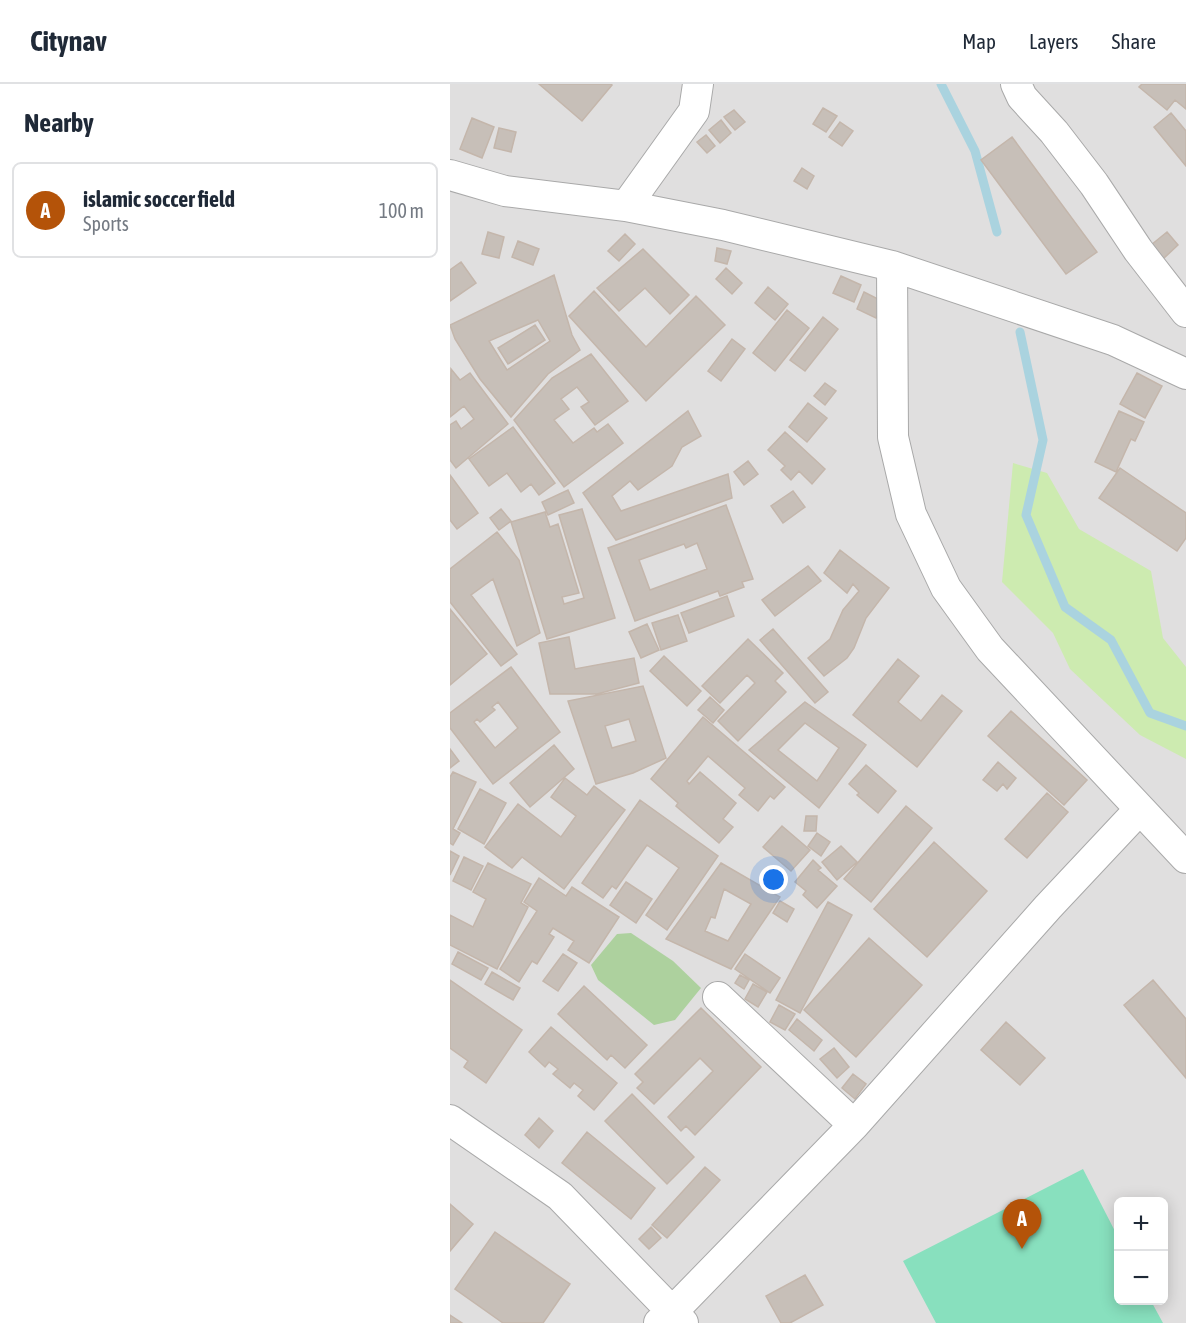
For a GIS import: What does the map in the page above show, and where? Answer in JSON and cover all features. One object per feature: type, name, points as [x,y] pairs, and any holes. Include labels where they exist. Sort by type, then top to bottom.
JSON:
[{"type":"street","points":[[626,206],[693,111],[698,84]]},
{"type":"street","points":[[1016,84],[1022,97],[1054,132],[1094,184],[1138,250],[1186,312]]},
{"type":"street","points":[[450,175],[505,191],[626,206],[723,225],[892,266],[1113,340],[1186,374]]},
{"type":"street","points":[[892,266],[893,437],[911,514],[946,588],[990,649],[1186,858]]},
{"type":"street","points":[[450,1120],[560,1196],[672,1319],[854,1125],[1048,907],[1140,809]]},
{"type":"street","points":[[718,997],[854,1125]]},
{"type":"shaded area","points":[[450,84],[1186,84],[1186,1323],[450,1323]]},
{"type":"green space","points":[[1013,463],[1047,473],[1079,529],[1151,571],[1163,638],[1186,667],[1186,759],[1140,735],[1070,669],[1053,633],[1002,582]]},
{"type":"green space","points":[[631,933],[673,961],[701,988],[675,1020],[654,1025],[598,980],[591,965],[617,934]]},
{"type":"green space","points":[[1083,1169],[1114,1229],[1114,1305],[1153,1305],[1163,1323],[936,1323],[903,1261]]},
{"type":"building","points":[[539,84],[611,84],[612,85],[582,121]]},
{"type":"building","points":[[1142,84],[1186,84],[1186,109],[1175,100],[1167,110],[1139,87]]},
{"type":"building","points":[[823,108],[837,116],[826,132],[813,124]]},
{"type":"building","points":[[734,110],[745,122],[735,130],[724,117]]},
{"type":"building","points":[[1171,113],[1186,131],[1186,166],[1154,127]]},
{"type":"building","points":[[472,118],[494,127],[482,158],[460,149]]},
{"type":"building","points":[[721,120],[731,133],[720,143],[709,130]]},
{"type":"building","points":[[840,122],[853,131],[842,146],[829,137]]},
{"type":"building","points":[[499,128],[516,132],[511,152],[494,148]]},
{"type":"building","points":[[706,135],[715,146],[707,153],[697,142]]},
{"type":"building","points":[[1012,137],[1097,252],[1066,274],[981,160]]},
{"type":"building","points":[[802,168],[814,176],[807,189],[794,181]]},
{"type":"building","points":[[488,232],[504,237],[499,258],[482,254]]},
{"type":"building","points":[[1167,232],[1178,245],[1163,259],[1151,245]]},
{"type":"building","points":[[625,234],[635,244],[619,261],[608,251]]},
{"type":"building","points":[[518,241],[539,249],[533,265],[512,257]]},
{"type":"building","points":[[717,248],[731,251],[727,264],[715,261]]},
{"type":"building","points":[[643,249],[689,295],[670,314],[645,288],[619,311],[597,288]]},
{"type":"building","points":[[461,262],[476,283],[450,301],[450,270]]},
{"type":"building","points":[[726,268],[742,283],[732,294],[716,279]]},
{"type":"building","points":[[554,275],[572,335],[580,350],[548,374],[511,417],[480,379],[455,339],[450,325]],"holes":[[[538,320],[550,341],[507,370],[489,341]]]},
{"type":"building","points":[[841,276],[861,285],[854,302],[833,293]]},
{"type":"building","points":[[768,287],[788,304],[775,320],[755,303]]},
{"type":"building","points":[[594,291],[646,347],[696,296],[725,325],[646,401],[569,316]]},
{"type":"building","points":[[864,292],[884,302],[876,318],[857,309]]},
{"type":"building","points":[[787,310],[809,328],[775,371],[753,353]]},
{"type":"building","points":[[823,317],[838,329],[805,371],[790,360]]},
{"type":"building","points":[[535,325],[545,340],[508,364],[498,348]]},
{"type":"building","points":[[732,339],[745,349],[721,381],[708,371]]},
{"type":"building","points":[[591,354],[628,401],[595,425],[581,407],[589,402],[577,387],[561,399],[569,409],[554,420],[573,443],[594,428],[597,432],[608,424],[623,443],[564,487],[514,420],[552,378]]},
{"type":"building","points":[[451,369],[460,380],[470,373],[508,424],[456,468],[450,460],[450,425],[456,421],[461,429],[474,419],[464,406],[450,417]]},
{"type":"building","points":[[1137,373],[1162,386],[1145,418],[1120,404]]},
{"type":"building","points":[[825,383],[836,391],[825,405],[814,396]]},
{"type":"building","points":[[808,403],[827,418],[807,442],[789,427]]},
{"type":"building","points":[[688,411],[701,436],[682,447],[672,466],[638,490],[630,481],[612,496],[621,511],[728,474],[732,498],[616,540],[583,493]]},
{"type":"building","points":[[1119,411],[1144,422],[1135,441],[1131,439],[1116,472],[1095,462]]},
{"type":"building","points":[[513,427],[555,483],[539,495],[531,484],[521,492],[507,473],[489,486],[469,459]]},
{"type":"building","points":[[785,432],[825,469],[812,484],[799,471],[791,480],[781,470],[785,466],[768,450]]},
{"type":"building","points":[[748,461],[758,474],[744,485],[734,472]]},
{"type":"building","points":[[1120,468],[1186,513],[1186,538],[1177,551],[1099,498]]},
{"type":"building","points":[[450,475],[478,513],[457,529],[450,520]]},
{"type":"building","points":[[568,490],[574,503],[548,515],[542,502]]},
{"type":"building","points":[[793,491],[805,507],[783,523],[771,506]]},
{"type":"building","points":[[726,505],[753,579],[742,582],[744,587],[720,596],[718,591],[635,621],[608,548]],"holes":[[[697,543],[707,569],[650,590],[639,560],[684,544],[686,548]]]},
{"type":"building","points":[[501,509],[511,521],[499,530],[490,518]]},
{"type":"building","points":[[582,509],[615,618],[547,639],[511,522],[545,512],[550,527],[558,524],[579,593],[562,597],[564,604],[584,598],[559,515]]},
{"type":"building","points":[[497,532],[519,560],[540,633],[517,646],[493,579],[471,595],[517,654],[501,666],[450,602],[450,569]]},
{"type":"building","points":[[840,550],[889,588],[866,618],[854,648],[847,658],[824,676],[808,658],[830,639],[843,610],[859,591],[853,584],[847,593],[824,573]]},
{"type":"building","points":[[808,566],[821,581],[775,616],[762,600]]},
{"type":"building","points":[[727,596],[734,616],[689,633],[681,613]]},
{"type":"building","points":[[450,609],[487,654],[450,685]]},
{"type":"building","points":[[678,615],[687,641],[661,650],[652,623]]},
{"type":"building","points":[[647,624],[659,650],[641,658],[629,632]]},
{"type":"building","points":[[773,629],[828,692],[815,703],[760,640]]},
{"type":"building","points":[[569,637],[575,669],[634,658],[639,683],[597,694],[550,694],[539,643]]},
{"type":"building","points":[[748,639],[783,673],[775,681],[786,692],[738,741],[718,721],[755,683],[747,675],[720,703],[702,686]]},
{"type":"building","points":[[664,656],[701,691],[687,706],[650,671]]},
{"type":"building","points":[[898,659],[919,676],[898,702],[921,721],[942,695],[962,711],[917,767],[853,715]]},
{"type":"building","points":[[511,667],[560,732],[493,784],[450,728],[450,713]],"holes":[[[498,702],[518,728],[495,748],[474,722],[477,719],[480,722],[495,710],[492,707]]]},
{"type":"building","points":[[643,686],[666,758],[633,773],[596,784],[568,701]],"holes":[[[629,719],[636,741],[612,748],[605,726]]]},
{"type":"building","points":[[710,697],[724,710],[713,723],[698,710]]},
{"type":"building","points":[[805,702],[866,745],[819,808],[749,750]],"holes":[[[805,723],[839,748],[817,781],[778,750]]]},
{"type":"building","points":[[1011,711],[1087,780],[1064,805],[988,736]]},
{"type":"building","points":[[703,717],[785,787],[774,799],[770,796],[758,811],[739,795],[745,788],[708,756],[687,781],[689,784],[700,772],[736,803],[723,819],[733,827],[719,843],[676,806],[678,803],[651,779]]},
{"type":"building","points":[[554,745],[574,769],[530,807],[510,783]]},
{"type":"building","points":[[450,749],[459,761],[450,768]]},
{"type":"building","points":[[998,762],[1016,778],[1007,789],[1003,784],[997,791],[983,780]]},
{"type":"building","points":[[866,765],[896,791],[878,813],[857,795],[859,793],[849,784]]},
{"type":"building","points":[[453,772],[476,782],[453,829],[460,833],[453,845],[450,843],[450,777]]},
{"type":"building","points":[[565,778],[587,795],[594,786],[625,810],[564,889],[522,857],[512,868],[485,847],[518,804],[561,837],[576,816],[551,797]]},
{"type":"building","points":[[480,789],[506,803],[484,844],[458,829]]},
{"type":"building","points":[[1047,793],[1068,812],[1027,858],[1005,839]]},
{"type":"building","points":[[640,800],[718,856],[667,930],[646,915],[679,868],[647,845],[616,889],[612,886],[603,898],[582,883]]},
{"type":"building","points":[[906,806],[932,828],[871,902],[844,879]]},
{"type":"building","points":[[806,816],[817,816],[816,831],[804,831]]},
{"type":"building","points":[[782,826],[810,850],[791,871],[763,847]]},
{"type":"building","points":[[817,833],[830,842],[821,856],[808,846]]},
{"type":"building","points":[[934,842],[987,891],[927,957],[874,909]]},
{"type":"building","points":[[841,846],[857,862],[837,880],[822,862]]},
{"type":"building","points":[[450,851],[459,856],[450,875]]},
{"type":"building","points":[[464,857],[483,866],[471,890],[453,881]]},
{"type":"building","points":[[813,860],[821,868],[818,870],[837,886],[817,908],[803,895],[806,891],[795,882]]},
{"type":"building","points":[[488,863],[531,884],[521,903],[528,907],[497,969],[450,945],[450,915],[473,927],[486,899],[473,892]]},
{"type":"building","points":[[721,863],[780,897],[731,969],[666,939]],"holes":[[[724,889],[751,904],[728,941],[705,931],[711,917],[715,918]]]},
{"type":"building","points":[[539,878],[566,896],[572,887],[619,917],[589,963],[568,950],[574,941],[553,928],[549,934],[554,937],[537,964],[532,961],[519,982],[500,969],[537,911],[524,902]]},
{"type":"building","points":[[626,882],[652,899],[636,923],[610,905]]},
{"type":"building","points":[[780,901],[794,909],[787,922],[773,913]]},
{"type":"building","points":[[828,902],[852,915],[800,1013],[776,1000]]},
{"type":"building","points":[[869,938],[922,985],[856,1057],[804,1010]]},
{"type":"building","points":[[458,952],[488,968],[481,980],[452,964]]},
{"type":"building","points":[[563,954],[577,963],[558,991],[543,981]]},
{"type":"building","points":[[745,954],[780,978],[770,993],[735,969]]},
{"type":"building","points":[[492,972],[520,988],[513,1000],[485,984]]},
{"type":"building","points":[[740,975],[749,980],[744,989],[735,983]]},
{"type":"building","points":[[450,980],[522,1030],[486,1083],[464,1067],[468,1061],[450,1048]]},
{"type":"building","points":[[1153,980],[1186,1019],[1186,1078],[1124,1005]]},
{"type":"building","points":[[753,984],[767,992],[758,1007],[745,999]]},
{"type":"building","points":[[584,986],[647,1045],[625,1068],[611,1055],[607,1060],[558,1014]]},
{"type":"building","points":[[779,1005],[795,1014],[785,1030],[770,1022]]},
{"type":"building","points":[[701,1008],[761,1067],[695,1135],[686,1126],[681,1131],[668,1117],[713,1071],[700,1058],[654,1104],[637,1088],[643,1082],[635,1074]]},
{"type":"building","points":[[797,1019],[822,1040],[814,1051],[789,1030]]},
{"type":"building","points":[[1006,1022],[1045,1058],[1020,1085],[981,1050]]},
{"type":"building","points":[[551,1027],[617,1083],[594,1110],[578,1096],[583,1090],[574,1083],[570,1088],[553,1074],[558,1069],[549,1062],[545,1067],[529,1052]]},
{"type":"building","points":[[834,1048],[849,1067],[837,1078],[820,1059]]},
{"type":"building","points":[[853,1074],[866,1084],[855,1099],[842,1088]]},
{"type":"building","points":[[632,1094],[694,1157],[667,1184],[605,1121]]},
{"type":"building","points":[[539,1118],[553,1131],[539,1148],[525,1135]]},
{"type":"building","points":[[587,1132],[655,1188],[631,1219],[562,1163]]},
{"type":"building","points":[[705,1167],[720,1180],[667,1238],[652,1225]]},
{"type":"building","points":[[450,1204],[473,1224],[450,1251]]},
{"type":"building","points":[[651,1227],[661,1238],[649,1249],[639,1239]]},
{"type":"building","points":[[495,1232],[570,1284],[543,1323],[503,1323],[455,1289]]},
{"type":"building","points":[[805,1275],[823,1305],[790,1323],[781,1323],[766,1296]]},
{"type":"building","points":[[450,1315],[462,1323],[450,1323]]},
{"type":"waterway","points":[[941,84],[975,151],[997,232]]},
{"type":"waterway","points":[[1020,332],[1043,440],[1026,515],[1065,607],[1111,640],[1150,713],[1186,726]]},
{"type":"place","name":"islamic soccer field","points":[[1022,1249]]}]
